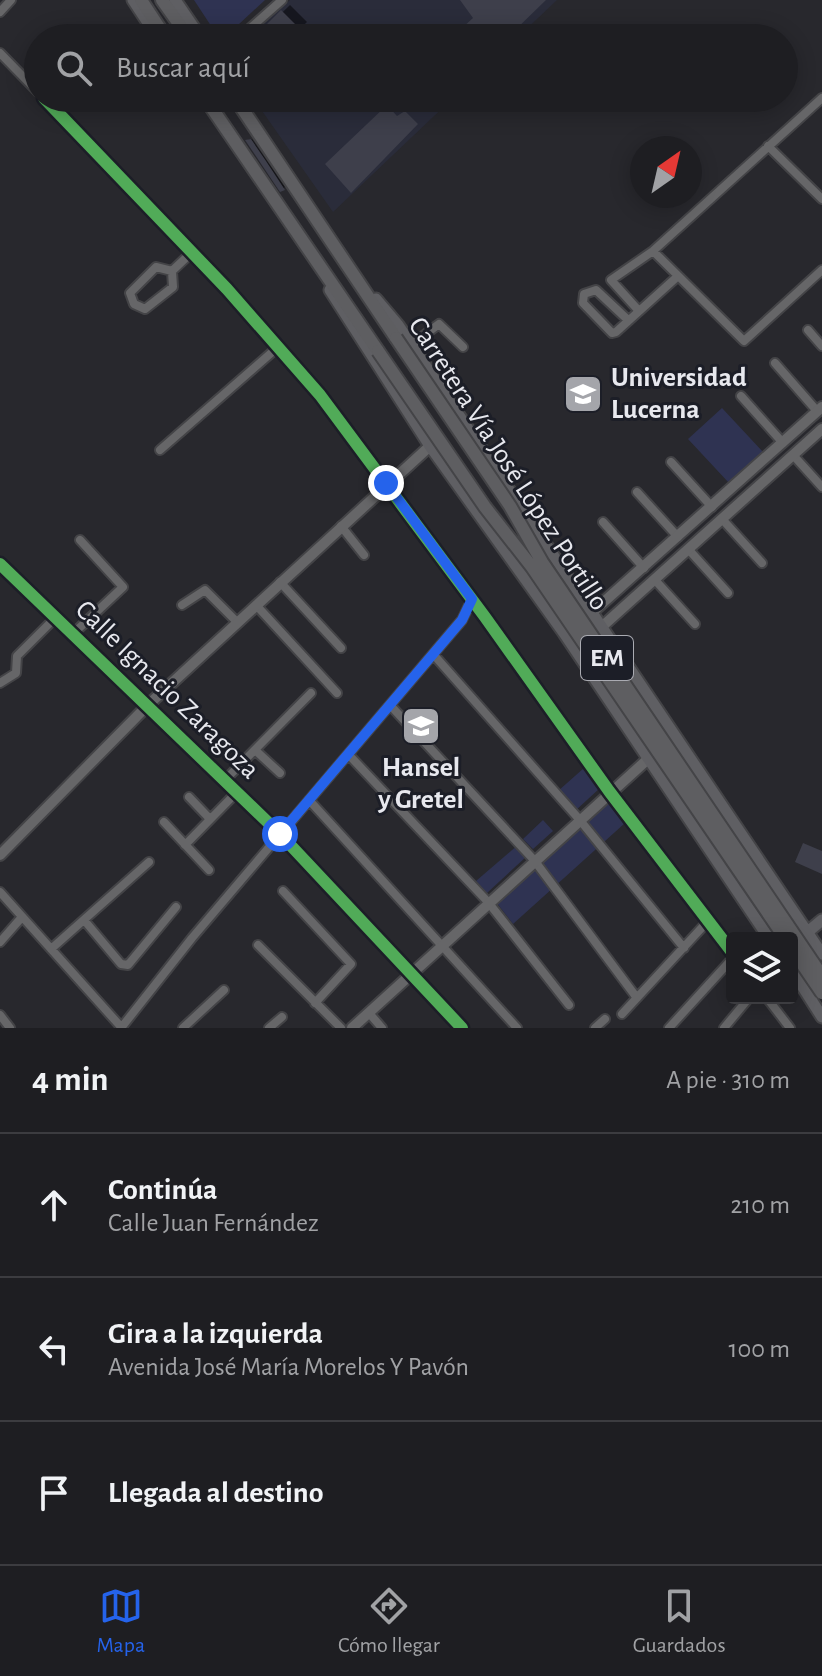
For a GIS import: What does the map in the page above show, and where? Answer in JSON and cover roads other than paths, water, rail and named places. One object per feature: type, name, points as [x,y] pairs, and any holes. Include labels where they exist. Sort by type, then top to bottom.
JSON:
[{"type":"main road","points":[[133,0],[149,24]]},
{"type":"main road","points":[[141,0],[157,24]]},
{"type":"main road","points":[[162,0],[179,24]]},
{"type":"main road","points":[[175,0],[191,24]]},
{"type":"main road","name":"Carretera Vía José López Portillo","points":[[214,112],[485,507],[532,567],[781,932]]},
{"type":"main road","name":"Carretera Vía José López Portillo","points":[[245,112],[510,506],[542,562],[822,976]]},
{"type":"main road","points":[[310,255],[356,334],[430,446],[564,633],[765,932]]},
{"type":"main road","points":[[344,258],[411,345],[807,933],[820,946],[798,963]]},
{"type":"main road","points":[[798,941],[822,920]]},
{"type":"main road","points":[[798,956],[822,993]]},
{"type":"main road","points":[[798,978],[822,1017]]},
{"type":"street","points":[[0,12],[11,0]]},
{"type":"street","points":[[255,24],[282,0]]},
{"type":"street","points":[[0,53],[24,78]]},
{"type":"street","points":[[600,292],[611,280],[653,251],[822,98]]},
{"type":"street","points":[[57,112],[192,252],[320,395],[472,599],[609,791],[726,944]]},
{"type":"street","points":[[768,146],[822,199]]},
{"type":"street","points":[[653,251],[744,341],[822,270]]},
{"type":"street","points":[[172,271],[192,252]]},
{"type":"street","points":[[156,267],[172,271],[173,287],[153,306],[145,309],[134,304],[130,293],[132,288],[156,267]]},
{"type":"street","points":[[628,320],[600,292],[589,290],[582,299],[609,331],[616,332],[678,276]]},
{"type":"street","points":[[611,280],[639,311]]},
{"type":"street","points":[[411,345],[439,324],[463,347]]},
{"type":"street","points":[[808,330],[822,346]]},
{"type":"street","points":[[160,450],[278,347]]},
{"type":"street","points":[[564,633],[644,568],[820,409],[775,363]]},
{"type":"street","points":[[741,396],[783,443]]},
{"type":"street","points":[[575,650],[822,429]]},
{"type":"street","points":[[0,855],[148,705],[386,483],[430,446]]},
{"type":"street","points":[[793,455],[822,487]]},
{"type":"street","points":[[671,462],[712,507]]},
{"type":"street","points":[[637,492],[678,537]]},
{"type":"street","points":[[722,519],[762,563]]},
{"type":"street","points":[[603,522],[644,568]]},
{"type":"street","points":[[341,526],[364,555]]},
{"type":"street","points":[[75,632],[123,587],[80,540]]},
{"type":"street","points":[[689,550],[728,593]]},
{"type":"street","name":"Calle Ignacio Zaragoza","points":[[0,564],[75,632],[280,834],[462,1028]]},
{"type":"street","points":[[655,580],[695,624]]},
{"type":"street","points":[[280,582],[341,648]]},
{"type":"street","points":[[182,605],[205,590],[237,622]]},
{"type":"street","points":[[0,892],[122,1028],[280,834],[462,620],[472,599]]},
{"type":"street","points":[[256,605],[337,693]]},
{"type":"street","points":[[0,683],[16,673],[17,656],[57,616]]},
{"type":"street","points":[[433,654],[579,819],[684,948]]},
{"type":"street","points":[[225,780],[311,693]]},
{"type":"street","points":[[390,705],[534,860],[637,998]]},
{"type":"street","points":[[255,750],[280,773]]},
{"type":"street","points":[[348,754],[488,902],[569,1005]]},
{"type":"street","points":[[352,1028],[609,791],[648,759]]},
{"type":"street","points":[[185,845],[237,792]]},
{"type":"street","points":[[189,797],[210,819]]},
{"type":"street","points":[[309,800],[443,943],[517,1028]]},
{"type":"street","points":[[164,822],[209,870]]},
{"type":"street","points":[[51,949],[149,862]]},
{"type":"street","points":[[283,891],[351,964],[315,1003]]},
{"type":"street","points":[[84,920],[121,964],[128,965],[176,907]]},
{"type":"street","points":[[0,942],[22,917]]},
{"type":"street","points":[[622,1014],[708,921]]},
{"type":"street","points":[[258,945],[341,1028]]},
{"type":"street","points":[[669,1028],[726,966]]},
{"type":"street","points":[[183,1028],[224,990]]},
{"type":"street","points":[[724,1028],[744,1004]]},
{"type":"street","points":[[772,1004],[790,1028]]},
{"type":"street","points":[[369,1013],[382,1028]]},
{"type":"street","points":[[0,1015],[10,1028]]},
{"type":"street","points":[[269,1028],[282,1017]]},
{"type":"street","points":[[595,1028],[605,1019]]},
{"type":"place","name":"Universidad Lucerna","points":[[583,394]]},
{"type":"place","name":"Hansel y Gretel","points":[[421,726]]}]
